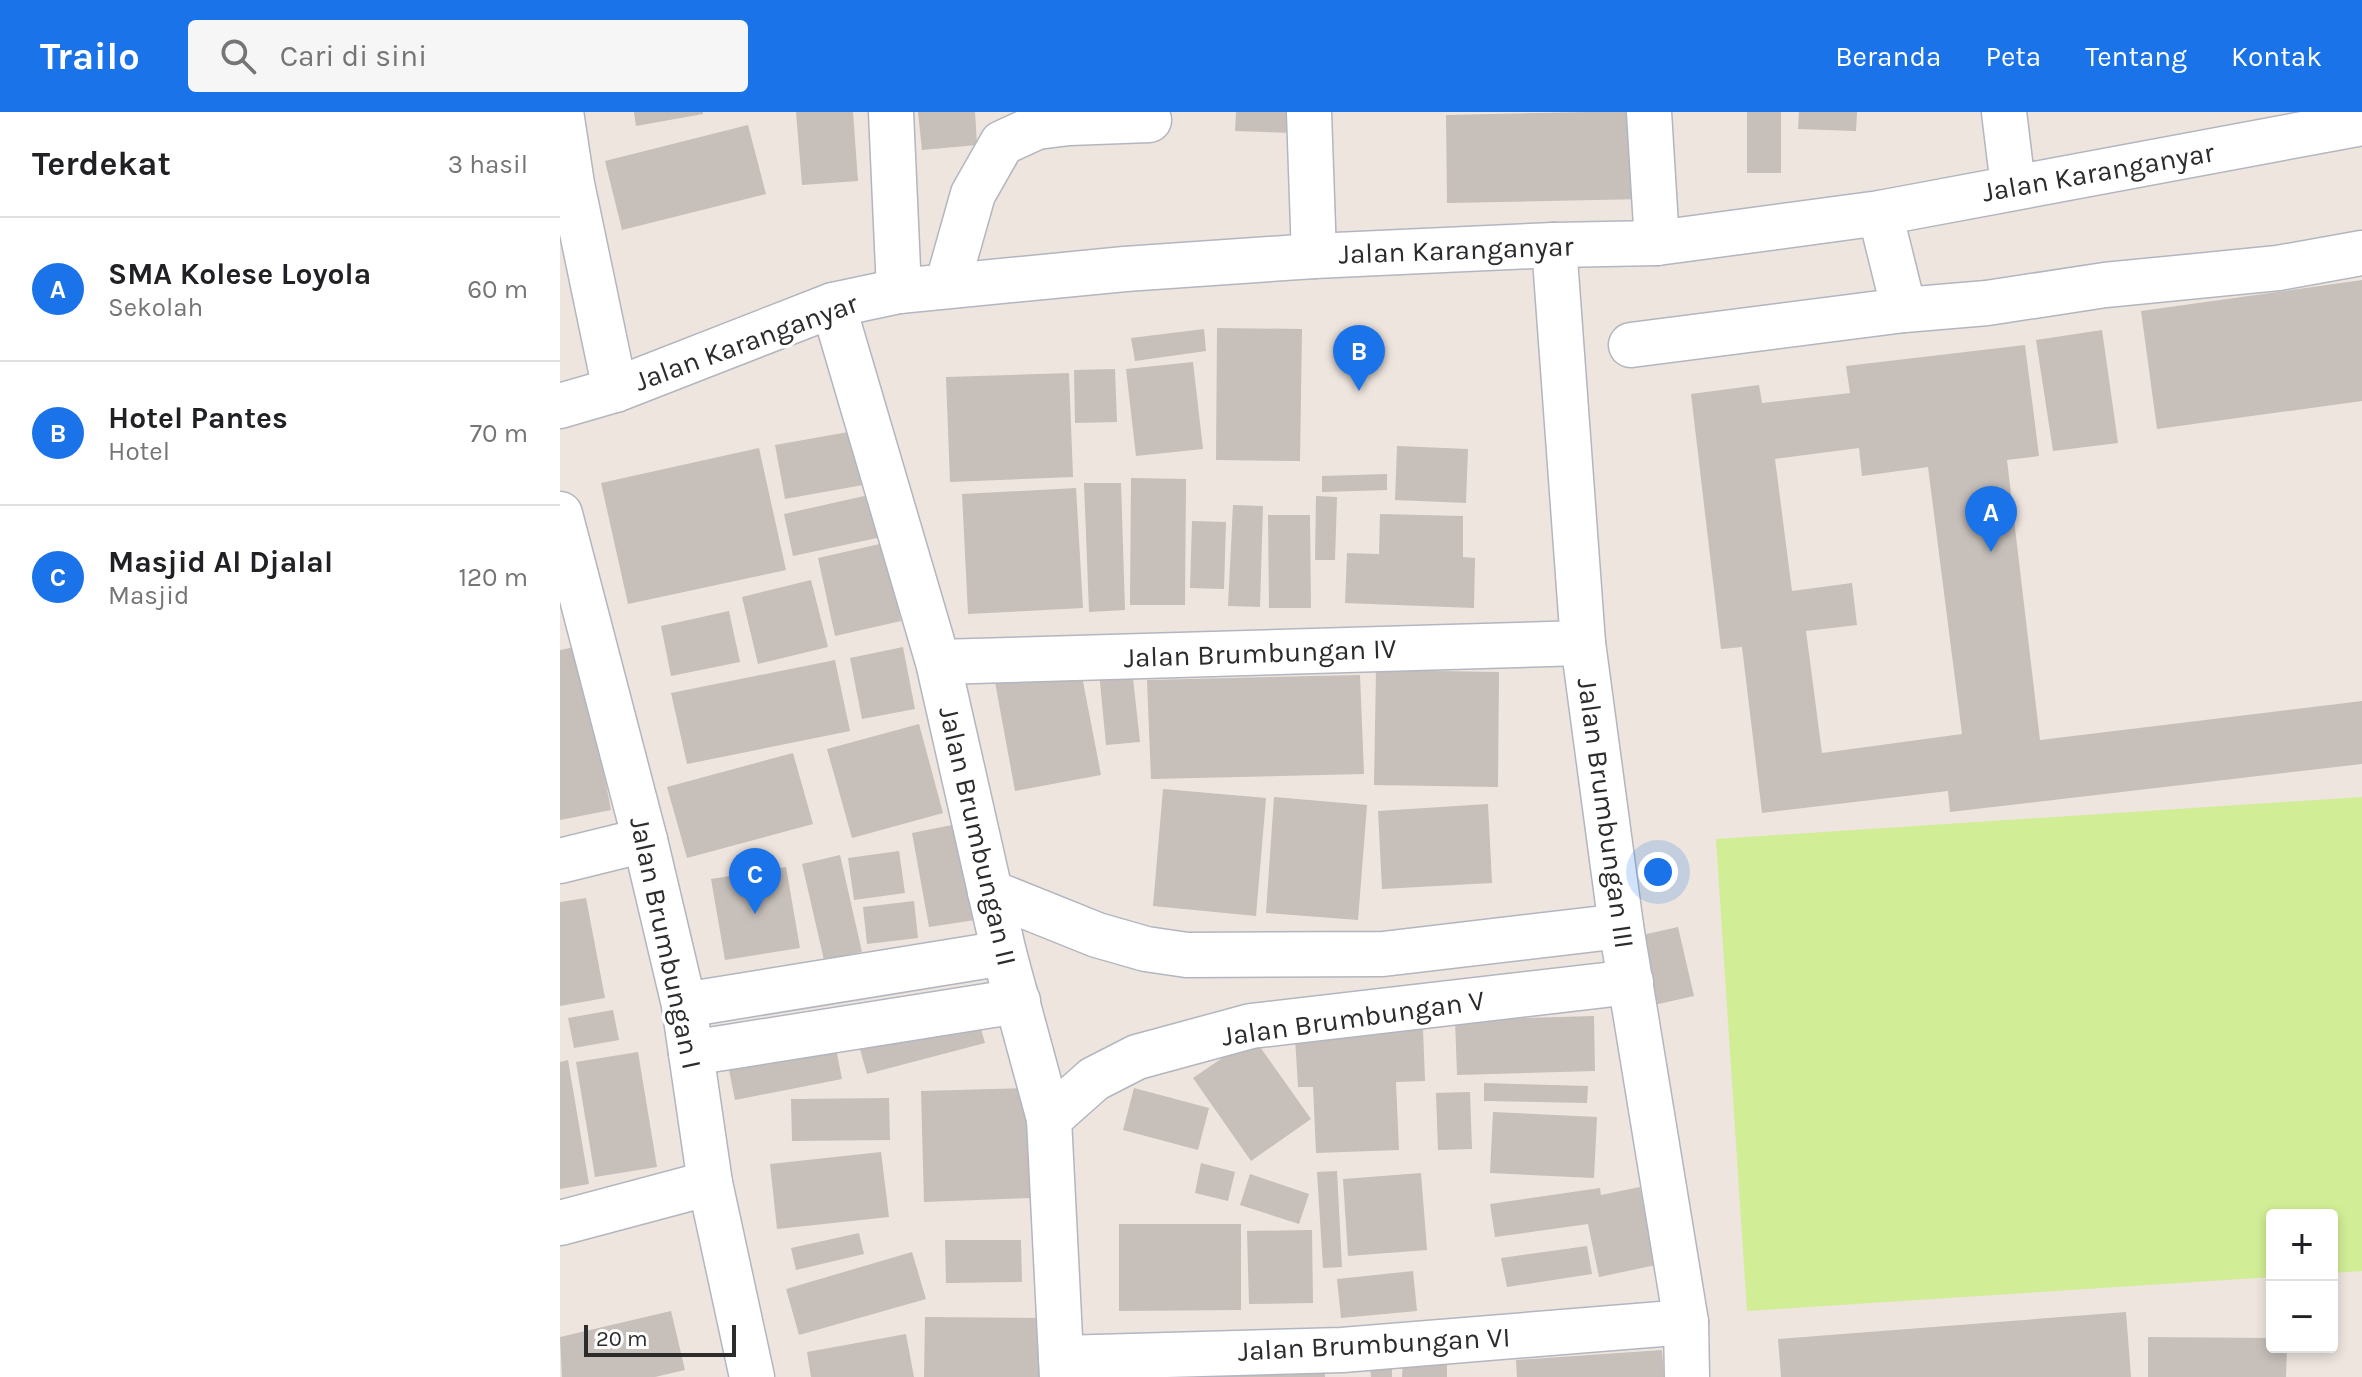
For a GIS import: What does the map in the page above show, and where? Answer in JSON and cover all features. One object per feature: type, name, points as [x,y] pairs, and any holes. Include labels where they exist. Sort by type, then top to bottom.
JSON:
[{"type":"street","points":[[561,112],[572,184],[615,390]]},
{"type":"street","points":[[891,112],[899,291]]},
{"type":"street","points":[[1309,112],[1314,256]]},
{"type":"street","points":[[1649,112],[1657,243]]},
{"type":"street","points":[[2004,112],[2013,186]]},
{"type":"street","name":"Jalan Karanganyar","points":[[560,406],[615,390],[833,305],[899,291],[1125,269],[1314,256],[1657,243],[1880,213],[2358,119]]},
{"type":"street","points":[[947,286],[973,194],[1002,143],[1037,127],[1149,120]]},
{"type":"street","points":[[1880,213],[1904,310]]},
{"type":"street","name":"Jalan Brumbungan III","points":[[1554,245],[1583,643],[1621,926],[1686,1322],[1687,1377]]},
{"type":"street","points":[[1631,345],[1904,310],[1987,303],[2105,285],[2278,268],[2362,253]]},
{"type":"street","name":"Jalan Brumbungan II","points":[[833,305],[938,662],[1004,953],[1049,1119],[1061,1368]]},
{"type":"street","name":"Jalan Brumbungan I","points":[[560,514],[645,840],[684,1005],[710,1183],[752,1377]]},
{"type":"street","name":"Jalan Brumbungan IV","points":[[938,662],[1583,643]]},
{"type":"street","points":[[560,861],[645,840]]},
{"type":"street","name":"Jalan Brumbungan V","points":[[990,892],[1097,935],[1146,949],[1187,955],[1383,954],[1621,926]]},
{"type":"street","points":[[684,1005],[1004,953]]},
{"type":"street","points":[[828,982],[837,1030]]},
{"type":"street","name":"Jalan Brumbungan V","points":[[1049,1119],[1094,1079],[1137,1057],[1251,1026],[1631,982]]},
{"type":"street","points":[[691,1053],[1018,1001]]},
{"type":"street","points":[[560,1223],[710,1183]]},
{"type":"street","name":"Jalan Brumbungan VI","points":[[1061,1368],[1342,1350],[1686,1322]]},
{"type":"green space","points":[[2362,797],[2362,1271],[2338,1273],[2338,1209],[2266,1209],[2266,1277],[1747,1311],[1716,839]]},
{"type":"building","points":[[634,112],[703,112],[703,114],[636,126]]},
{"type":"building","points":[[796,112],[853,112],[858,181],[802,185]]},
{"type":"building","points":[[918,112],[975,112],[977,145],[922,150]]},
{"type":"building","points":[[1236,112],[1294,112],[1293,133],[1235,131]]},
{"type":"building","points":[[1642,112],[1643,199],[1447,203],[1446,115]]},
{"type":"building","points":[[1747,112],[1781,112],[1781,173],[1747,173]]},
{"type":"building","points":[[1799,112],[1857,112],[1856,131],[1798,129]]},
{"type":"building","points":[[748,125],[766,194],[622,230],[605,161]]},
{"type":"building","points":[[2362,280],[2362,401],[2157,429],[2141,311]]},
{"type":"building","points":[[1217,328],[1302,329],[1300,461],[1216,460]]},
{"type":"building","points":[[1204,329],[1206,351],[1135,361],[1131,338]]},
{"type":"building","points":[[2102,330],[2118,443],[2053,451],[2036,340]]},
{"type":"building","points":[[2025,345],[2039,456],[2007,460],[2040,740],[2362,701],[2362,764],[1950,812],[1948,791],[1762,813],[1742,647],[1721,649],[1691,394],[1759,385],[1762,403],[1850,393],[1846,366]],"holes":[[[1859,448],[1862,476],[1928,467],[1962,734],[1822,753],[1806,631],[1857,625],[1852,583],[1792,591],[1775,459]]]},
{"type":"building","points":[[1193,362],[1203,449],[1136,456],[1126,369]]},
{"type":"building","points":[[1115,369],[1117,422],[1075,423],[1074,370]]},
{"type":"building","points":[[1069,373],[1073,477],[950,482],[946,377]]},
{"type":"building","points":[[854,431],[863,485],[785,499],[775,445]]},
{"type":"building","points":[[1397,446],[1468,449],[1466,503],[1395,500]]},
{"type":"building","points":[[759,448],[786,570],[628,604],[601,483]]},
{"type":"building","points":[[1387,474],[1387,490],[1322,492],[1322,476]]},
{"type":"building","points":[[1131,478],[1186,479],[1185,605],[1130,605]]},
{"type":"building","points":[[1084,483],[1121,483],[1125,610],[1089,612]]},
{"type":"building","points":[[1076,488],[1083,608],[968,614],[962,494]]},
{"type":"building","points":[[882,492],[891,535],[793,556],[784,514]]},
{"type":"building","points":[[1316,496],[1337,497],[1335,560],[1315,560]]},
{"type":"building","points":[[1233,505],[1263,506],[1260,607],[1228,606]]},
{"type":"building","points":[[1380,514],[1463,516],[1463,557],[1475,558],[1474,608],[1345,603],[1347,553],[1379,554]]},
{"type":"building","points":[[1268,515],[1310,515],[1311,608],[1269,608]]},
{"type":"building","points":[[1192,521],[1226,522],[1224,589],[1190,588]]},
{"type":"building","points":[[884,543],[901,621],[835,636],[818,558]]},
{"type":"building","points":[[811,580],[828,647],[758,664],[742,597]]},
{"type":"building","points":[[729,611],[740,662],[671,676],[661,626]]},
{"type":"building","points":[[580,646],[611,810],[560,820],[560,650]]},
{"type":"building","points":[[903,647],[915,709],[862,719],[850,658]]},
{"type":"building","points":[[835,660],[850,731],[687,764],[671,693]]},
{"type":"building","points":[[1080,666],[1101,775],[1015,791],[995,682]]},
{"type":"building","points":[[1132,669],[1140,742],[1106,745],[1099,672]]},
{"type":"building","points":[[1376,670],[1499,672],[1498,787],[1374,785]]},
{"type":"building","points":[[1360,675],[1364,774],[1151,779],[1147,680]]},
{"type":"building","points":[[919,724],[943,813],[852,838],[827,749]]},
{"type":"building","points":[[793,753],[813,824],[687,858],[667,787]]},
{"type":"building","points":[[1163,789],[1266,798],[1256,916],[1153,906]]},
{"type":"building","points":[[1274,797],[1367,805],[1358,920],[1266,913]]},
{"type":"building","points":[[1488,804],[1492,883],[1382,889],[1378,811]]},
{"type":"building","points":[[957,824],[975,920],[929,927],[912,833]]},
{"type":"building","points":[[899,851],[905,893],[854,900],[848,858]]},
{"type":"building","points":[[840,855],[862,952],[824,960],[802,864]]},
{"type":"building","points":[[786,867],[800,948],[725,960],[711,879]]},
{"type":"building","points":[[586,898],[605,998],[560,1006],[560,902]]},
{"type":"building","points":[[914,901],[918,938],[867,944],[863,907]]},
{"type":"building","points":[[1678,927],[1694,996],[1654,1005],[1638,936]]},
{"type":"building","points":[[972,997],[985,1043],[867,1074],[854,1028]]},
{"type":"building","points":[[613,1010],[619,1040],[574,1048],[568,1018]]},
{"type":"building","points":[[1594,1016],[1595,1071],[1457,1075],[1455,1020]]},
{"type":"building","points":[[832,1028],[842,1079],[735,1100],[725,1050]]},
{"type":"building","points":[[1423,1029],[1425,1081],[1396,1082],[1399,1150],[1316,1153],[1313,1087],[1298,1087],[1295,1037]]},
{"type":"building","points":[[1253,1037],[1311,1119],[1251,1161],[1193,1078]]},
{"type":"building","points":[[638,1052],[657,1167],[595,1177],[576,1062]]},
{"type":"building","points":[[568,1060],[589,1184],[560,1189],[560,1062]]},
{"type":"building","points":[[1484,1083],[1588,1086],[1587,1103],[1484,1101]]},
{"type":"building","points":[[1030,1088],[1033,1198],[924,1202],[921,1091]]},
{"type":"building","points":[[1134,1088],[1209,1108],[1198,1150],[1123,1130]]},
{"type":"building","points":[[1470,1092],[1472,1149],[1438,1150],[1436,1093]]},
{"type":"building","points":[[889,1098],[890,1140],[792,1141],[791,1099]]},
{"type":"building","points":[[1493,1112],[1597,1117],[1594,1178],[1490,1173]]},
{"type":"building","points":[[881,1152],[889,1217],[777,1229],[770,1164]]},
{"type":"building","points":[[1201,1163],[1235,1172],[1228,1201],[1195,1193]]},
{"type":"building","points":[[1337,1171],[1342,1267],[1323,1268],[1317,1172]]},
{"type":"building","points":[[1421,1173],[1427,1250],[1348,1256],[1343,1179]]},
{"type":"building","points":[[1250,1174],[1309,1194],[1299,1224],[1240,1205]]},
{"type":"building","points":[[1640,1187],[1656,1265],[1599,1277],[1588,1224],[1495,1237],[1490,1204],[1600,1188],[1601,1195]]},
{"type":"building","points":[[1119,1224],[1241,1224],[1241,1310],[1119,1311]]},
{"type":"building","points":[[1312,1230],[1313,1303],[1249,1304],[1247,1231]]},
{"type":"building","points":[[859,1233],[864,1254],[796,1270],[791,1248]]},
{"type":"building","points":[[945,1240],[1021,1240],[1022,1282],[946,1283]]},
{"type":"building","points":[[1587,1246],[1592,1274],[1507,1287],[1501,1258]]},
{"type":"building","points":[[912,1252],[926,1299],[799,1335],[786,1289]]},
{"type":"building","points":[[1413,1271],[1417,1311],[1341,1318],[1337,1279]]},
{"type":"building","points":[[671,1311],[685,1370],[655,1377],[562,1377],[560,1337]]},
{"type":"building","points":[[2126,1312],[2131,1377],[1781,1377],[1778,1339]]},
{"type":"building","points":[[925,1317],[1044,1318],[1043,1377],[924,1377]]},
{"type":"building","points":[[906,1334],[914,1377],[811,1377],[807,1352]]},
{"type":"building","points":[[2148,1337],[2266,1338],[2266,1353],[2287,1353],[2286,1377],[2148,1377]]},
{"type":"building","points":[[1662,1350],[1664,1377],[1517,1377],[1516,1360]]},
{"type":"building","points":[[1403,1358],[1447,1358],[1447,1377],[1402,1377]]},
{"type":"building","points":[[1370,1360],[1392,1360],[1392,1377],[1371,1377]]},
{"type":"building","points":[[1325,1369],[1325,1377],[1190,1377],[1190,1375]]},
{"type":"place","name":"Hotel Pantes","points":[[1359,391]]},
{"type":"place","name":"SMA Kolese Loyola","points":[[1991,552]]},
{"type":"place","name":"Masjid Al Djalal","points":[[755,914]]}]
